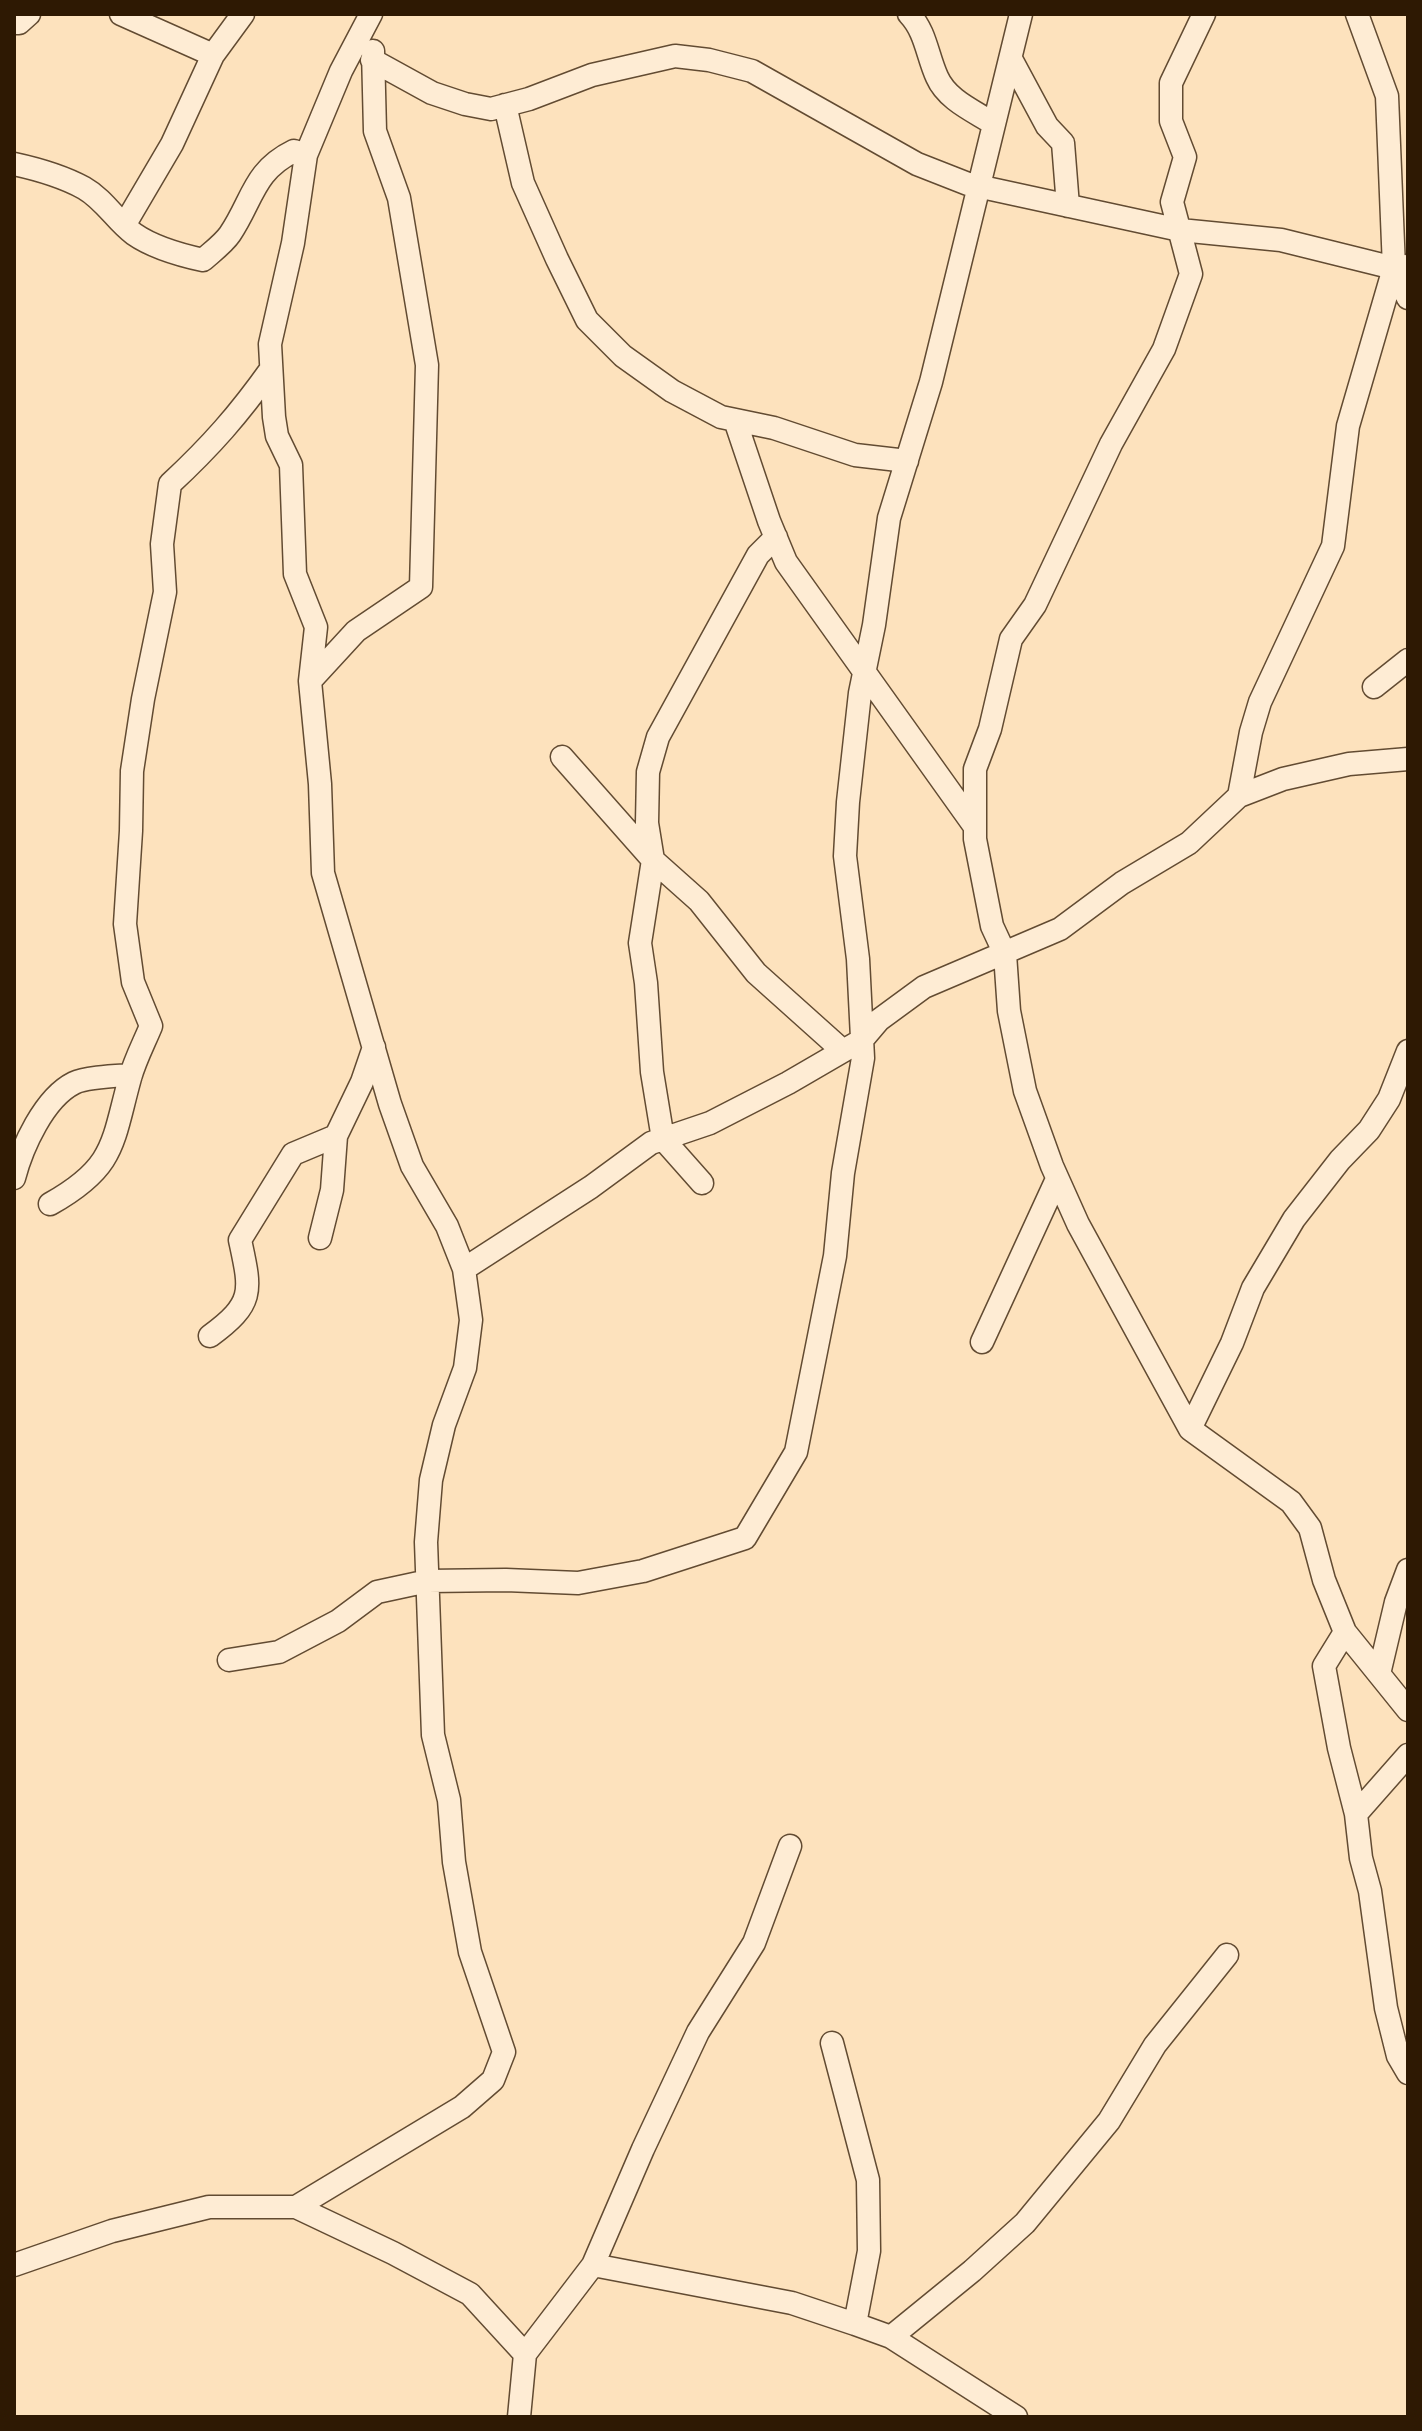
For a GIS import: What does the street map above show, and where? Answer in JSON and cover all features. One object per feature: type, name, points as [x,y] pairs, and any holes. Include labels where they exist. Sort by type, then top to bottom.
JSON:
[{"type":"street","points":[[14,23],[19,23],[29,14]]},
{"type":"street","points":[[121,14],[213,55]]},
{"type":"street","points":[[125,224],[172,144],[213,55],[243,14]]},
{"type":"street","points":[[310,681],[356,631],[421,587],[427,365],[399,198],[375,131],[373,14]]},
{"type":"street","points":[[296,2207],[462,2107],[493,2080],[504,2052],[470,1952],[454,1862],[449,1800],[433,1735],[426,1542],[431,1480],[444,1425],[465,1368],[471,1320],[464,1269],[447,1226],[412,1166],[390,1104],[323,873],[320,784],[310,681],[316,627],[295,574],[291,465],[277,436],[271,369],[270,344],[293,243],[306,155],[341,71],[373,14]]},
{"type":"street","points":[[909,14],[928,47],[937,78],[949,96],[994,124]]},
{"type":"street","points":[[852,1046],[858,959],[845,856],[852,753],[889,518],[950,309],[1021,14]]},
{"type":"street","points":[[1204,14],[1171,83],[1171,121],[1185,157],[1172,202],[1191,274],[1164,349],[1105,456],[1035,605],[1011,639],[990,729],[975,769],[973,824],[992,926],[1005,954],[1009,1011],[1025,1091],[1057,1179],[1078,1224],[1190,1429],[1291,1502],[1310,1528],[1324,1580],[1345,1632],[1408,1710]]},
{"type":"street","points":[[1357,14],[1387,96],[1401,267],[1408,298]]},
{"type":"street","points":[[372,60],[432,93],[491,109],[592,75],[675,56],[709,60],[752,71],[917,164],[978,187],[1180,230],[1281,240],[1401,267]]},
{"type":"street","points":[[1011,59],[1047,126],[1063,143],[1068,206]]},
{"type":"street","points":[[505,105],[523,183],[587,320],[623,356],[672,391],[721,417],[774,428],[855,455],[907,461]]},
{"type":"street","points":[[14,164],[84,188],[110,207],[134,234],[178,255],[203,260],[230,235],[250,193],[275,160],[294,151],[306,155]]},
{"type":"street","points":[[1239,796],[1260,702],[1333,546],[1348,426],[1401,267]]},
{"type":"street","points":[[50,1204],[95,1173],[115,1142],[131,1075],[151,1026],[133,982],[125,924],[132,771],[165,592],[162,544],[170,484],[210,447],[271,369]]},
{"type":"street","points":[[735,420],[786,562],[973,824]]},
{"type":"street","points":[[702,1183],[663,1139],[652,1072],[640,943],[653,860],[647,823],[648,772],[658,737],[758,555],[776,537]]},
{"type":"street","points":[[1374,687],[1408,660]]},
{"type":"street","points":[[229,1660],[279,1652],[338,1621],[377,1592],[428,1581],[578,1583],[643,1571],[745,1538],[796,1452],[835,1256],[843,1173],[863,1058],[852,1046],[756,973],[699,901],[653,860],[562,757]]},
{"type":"street","points":[[464,1269],[591,1187],[651,1143],[710,1123],[852,1046],[879,1020],[924,987],[1060,929],[1122,883],[1189,843],[1239,796],[1283,779],[1349,764],[1405,766]]},
{"type":"street","points":[[320,1238],[332,1190],[336,1136],[362,1082],[374,1047]]},
{"type":"street","points":[[1190,1429],[1232,1343],[1253,1288],[1294,1219],[1340,1160],[1369,1130],[1389,1099],[1408,1051]]},
{"type":"street","points":[[14,1178],[22,1149],[50,1104],[75,1082],[131,1075]]},
{"type":"street","points":[[210,1336],[234,1318],[246,1299],[248,1276],[240,1240],[275,1180],[293,1154],[336,1136]]},
{"type":"street","points":[[982,1342],[1057,1179]]},
{"type":"street","points":[[1379,1674],[1396,1602],[1408,1570]]},
{"type":"street","points":[[1345,1632],[1324,1666],[1370,1891],[1386,2008],[1398,2056],[1408,2073]]},
{"type":"street","points":[[1356,1814],[1408,1755]]},
{"type":"street","points":[[519,2417],[525,2354],[593,2265],[698,2032],[754,1943],[790,1846]]},
{"type":"street","points":[[891,2337],[1025,2223],[1109,2121],[1155,2045],[1227,1955]]},
{"type":"street","points":[[832,2043],[868,2180],[869,2251],[855,2324]]},
{"type":"street","points":[[14,2265],[112,2231],[209,2207],[296,2207],[470,2294],[525,2354]]},
{"type":"street","points":[[593,2265],[792,2303],[855,2324],[891,2337],[1016,2417]]}]
